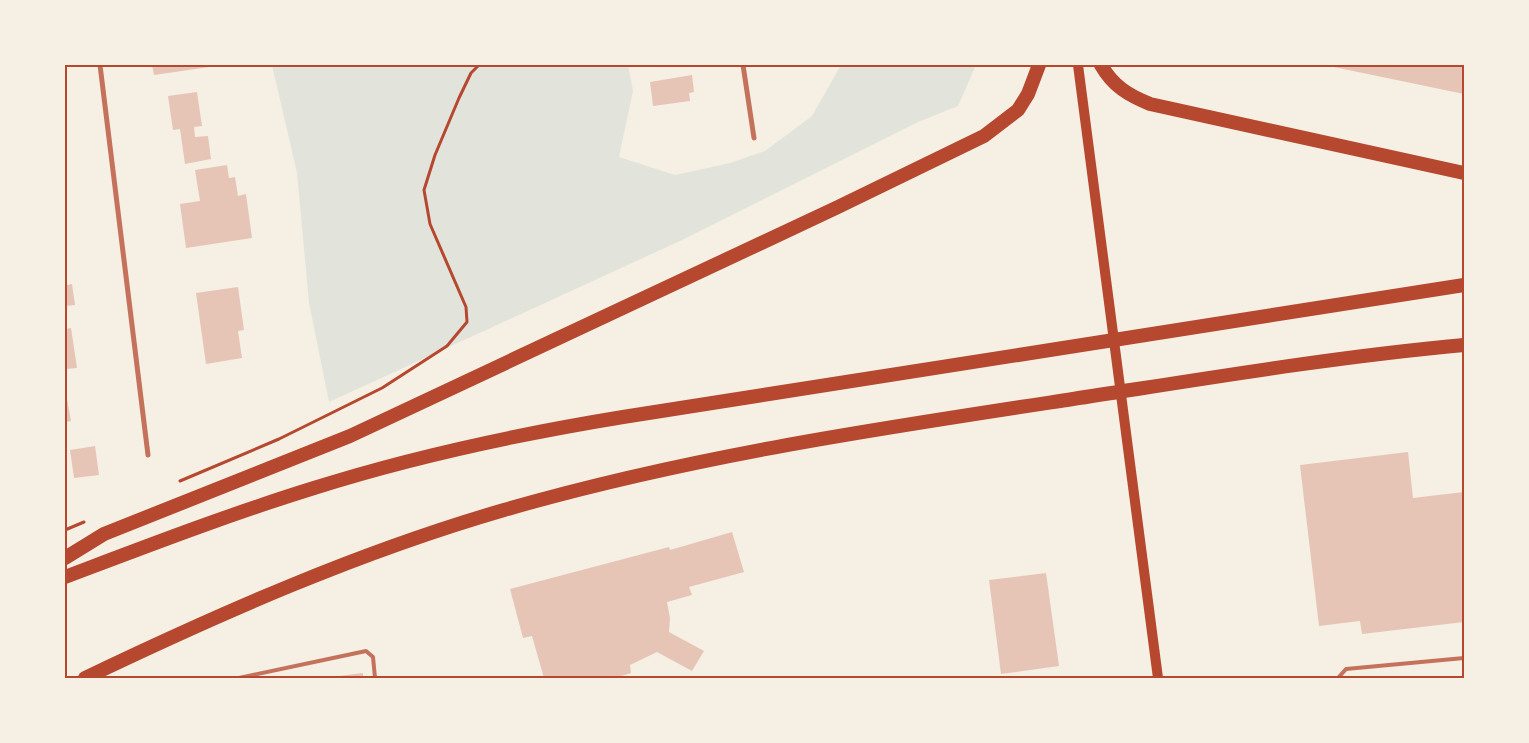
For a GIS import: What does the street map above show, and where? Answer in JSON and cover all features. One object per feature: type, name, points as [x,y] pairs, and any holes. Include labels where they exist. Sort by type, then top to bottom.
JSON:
[{"type":"highway","points":[[65,558],[104,534],[350,436],[838,207],[984,136],[1018,110],[1028,94],[1039,65]]},
{"type":"highway","points":[[1101,65],[1108,78],[1126,94],[1150,104],[1464,172]]},
{"type":"highway","points":[[65,577],[198,527],[315,487],[415,460],[518,436],[623,417],[1464,285]]},
{"type":"highway","points":[[85,678],[219,615],[376,552],[502,510],[603,483],[706,460],[862,431],[1327,361],[1464,345]]},
{"type":"main road","points":[[1078,65],[1134,479],[1158,678]]},
{"type":"street","points":[[100,65],[148,455]]},
{"type":"street","points":[[743,65],[754,138]]},
{"type":"lane","points":[[239,678],[366,651],[373,657],[376,678]]},
{"type":"lane","points":[[1338,678],[1346,668],[1464,658]]},
{"type":"path","points":[[172,485],[279,439],[382,388],[447,346],[467,322],[466,307],[430,224],[424,190],[435,155],[459,98],[471,73],[480,65]]},
{"type":"path","points":[[65,530],[92,519]]},
{"type":"shaded area","points":[[272,65],[628,65],[633,91],[619,157],[675,175],[730,163],[765,151],[812,116],[841,65],[976,65],[958,106],[918,122],[680,241],[329,402],[309,303],[297,173]]},
{"type":"building","points":[[152,65],[216,65],[216,66],[154,75]]},
{"type":"building","points":[[1464,65],[1464,94],[1329,66]]},
{"type":"building","points":[[692,75],[694,92],[689,93],[690,101],[653,106],[650,82]]},
{"type":"building","points":[[197,92],[202,126],[194,127],[195,137],[208,136],[211,159],[185,164],[180,129],[173,130],[168,96]]},
{"type":"building","points":[[227,165],[229,178],[235,177],[238,196],[246,194],[252,238],[186,248],[180,204],[200,201],[195,170]]},
{"type":"building","points":[[65,277],[67,285],[72,284],[75,305],[65,306]]},
{"type":"building","points":[[238,287],[244,330],[238,331],[242,358],[206,364],[196,293]]},
{"type":"building","points":[[71,328],[77,368],[65,369],[65,329]]},
{"type":"building","points":[[65,388],[71,421],[65,422]]},
{"type":"building","points":[[95,446],[99,475],[74,478],[70,450]]},
{"type":"building","points":[[1408,452],[1413,498],[1464,492],[1464,622],[1362,634],[1360,621],[1319,626],[1300,465]]},
{"type":"building","points":[[732,532],[744,572],[689,587],[692,595],[667,602],[670,618],[669,632],[704,651],[692,671],[657,652],[630,665],[631,673],[615,678],[544,678],[532,636],[523,638],[510,589],[669,547],[670,550]]},
{"type":"building","points":[[1046,573],[1059,666],[1001,674],[989,580]]},
{"type":"building","points":[[363,673],[363,678],[330,678],[330,677]]}]
